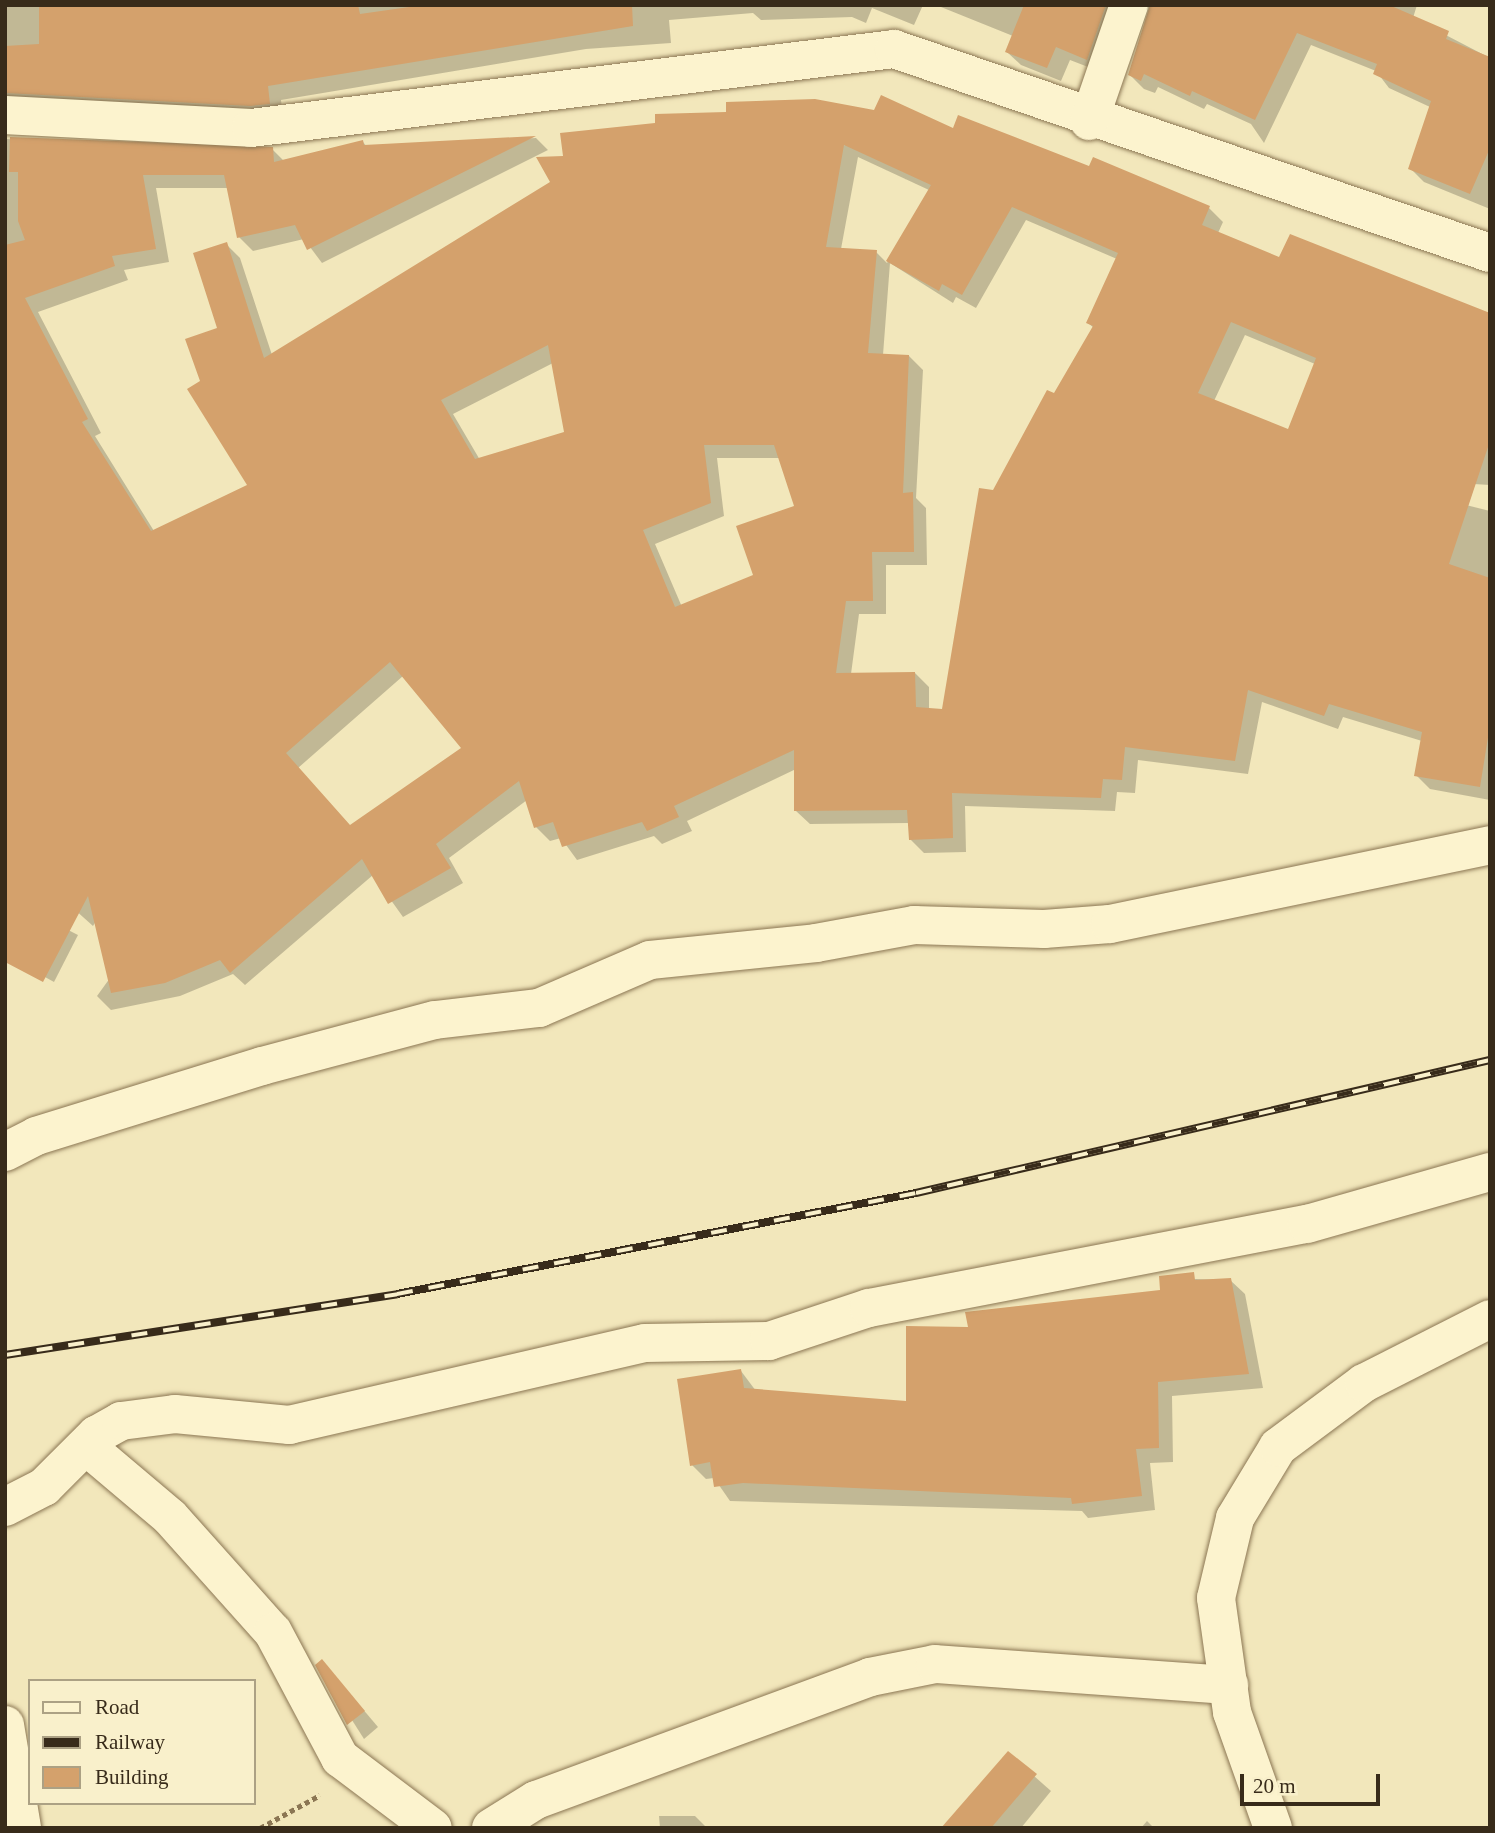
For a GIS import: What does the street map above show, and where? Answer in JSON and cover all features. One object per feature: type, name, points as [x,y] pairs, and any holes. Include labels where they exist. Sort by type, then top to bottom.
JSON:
[{"type":"street","points":[[1089,121],[1129,5]]},
{"type":"street","points":[[5,115],[251,128],[894,49],[1089,121],[1490,253]]},
{"type":"street","points":[[5,1152],[36,1136],[262,1066],[435,1020],[539,1008],[650,960],[816,943],[914,925],[1044,929],[1110,924],[1490,845]]},
{"type":"street","points":[[5,1507],[44,1487],[86,1446],[121,1422],[150,1415],[289,1424],[637,1344],[769,1341],[869,1308],[1307,1224],[1490,1172]]},
{"type":"street","points":[[1273,1828],[1241,1745],[1216,1598],[1236,1518],[1278,1447],[1364,1383],[1490,1319]]},
{"type":"street","points":[[86,1446],[170,1517],[272,1632],[348,1765],[433,1828]]},
{"type":"street","points":[[500,1826],[537,1800],[870,1677],[935,1664],[1229,1685]]},
{"type":"street","points":[[5,1725],[22,1828]]},
{"type":"path","points":[[260,1828],[306,1807],[348,1765]]},
{"type":"building","points":[[39,5],[358,5],[360,14],[423,5],[632,5],[633,26],[268,86],[270,104],[250,106],[5,93],[5,46],[39,44]]},
{"type":"building","points":[[1024,5],[1106,5],[1087,60],[1056,47],[1047,68],[1005,52]]},
{"type":"building","points":[[1150,5],[1389,5],[1449,31],[1446,39],[1490,57],[1490,148],[1470,194],[1408,169],[1431,101],[1373,74],[1377,64],[1297,33],[1255,120],[1192,91],[1190,96],[1144,74],[1141,81],[1128,75]]},
{"type":"building","points":[[881,95],[953,128],[958,115],[1089,166],[1093,157],[1210,206],[1202,225],[1279,257],[1290,234],[1490,313],[1490,441],[1449,564],[1490,578],[1490,725],[1480,787],[1414,776],[1422,732],[1329,704],[1324,716],[1248,690],[1235,761],[1125,747],[1122,780],[1103,779],[1101,798],[952,793],[953,838],[909,840],[907,810],[794,811],[794,750],[674,806],[679,817],[647,831],[642,822],[562,847],[553,822],[534,828],[519,781],[436,844],[451,868],[388,904],[362,859],[230,973],[220,960],[165,983],[111,993],[88,896],[43,982],[5,962],[5,245],[25,240],[18,221],[18,172],[9,172],[10,137],[273,147],[274,162],[363,140],[364,145],[536,136],[307,250],[295,225],[237,238],[224,175],[143,175],[156,249],[112,256],[115,266],[25,298],[88,419],[82,422],[151,531],[247,485],[187,389],[200,381],[185,339],[217,328],[193,253],[227,242],[264,358],[550,182],[536,157],[563,156],[560,133],[655,123],[655,114],[726,112],[726,102],[815,99],[874,110]],"holes":[[[844,145],[931,185],[886,261],[939,291],[942,284],[962,295],[1012,207],[1118,253],[1086,323],[1093,326],[1054,393],[1047,390],[993,490],[979,488],[942,709],[916,707],[915,672],[836,673],[846,601],[873,601],[872,552],[914,552],[913,492],[903,493],[909,355],[868,353],[877,250],[826,247]],[[1231,322],[1316,358],[1288,429],[1198,393]],[[548,345],[564,432],[475,459],[441,400]],[[704,445],[774,445],[794,506],[736,526],[753,575],[675,607],[643,530],[711,503]],[[390,662],[461,748],[350,825],[286,753]]]},
{"type":"building","points":[[1194,1272],[1195,1280],[1231,1278],[1249,1374],[1158,1382],[1159,1448],[1136,1449],[1142,1496],[1072,1504],[1071,1498],[743,1483],[714,1487],[710,1462],[690,1466],[677,1379],[741,1369],[744,1388],[906,1401],[906,1326],[968,1327],[965,1312],[1160,1290],[1159,1276]]},
{"type":"building","points":[[322,1659],[365,1711],[347,1725],[315,1665]]},
{"type":"building","points":[[1008,1751],[1037,1774],[991,1828],[941,1828]]},
{"type":"railway","points":[[5,1355],[397,1294],[916,1193],[1490,1060]]}]
